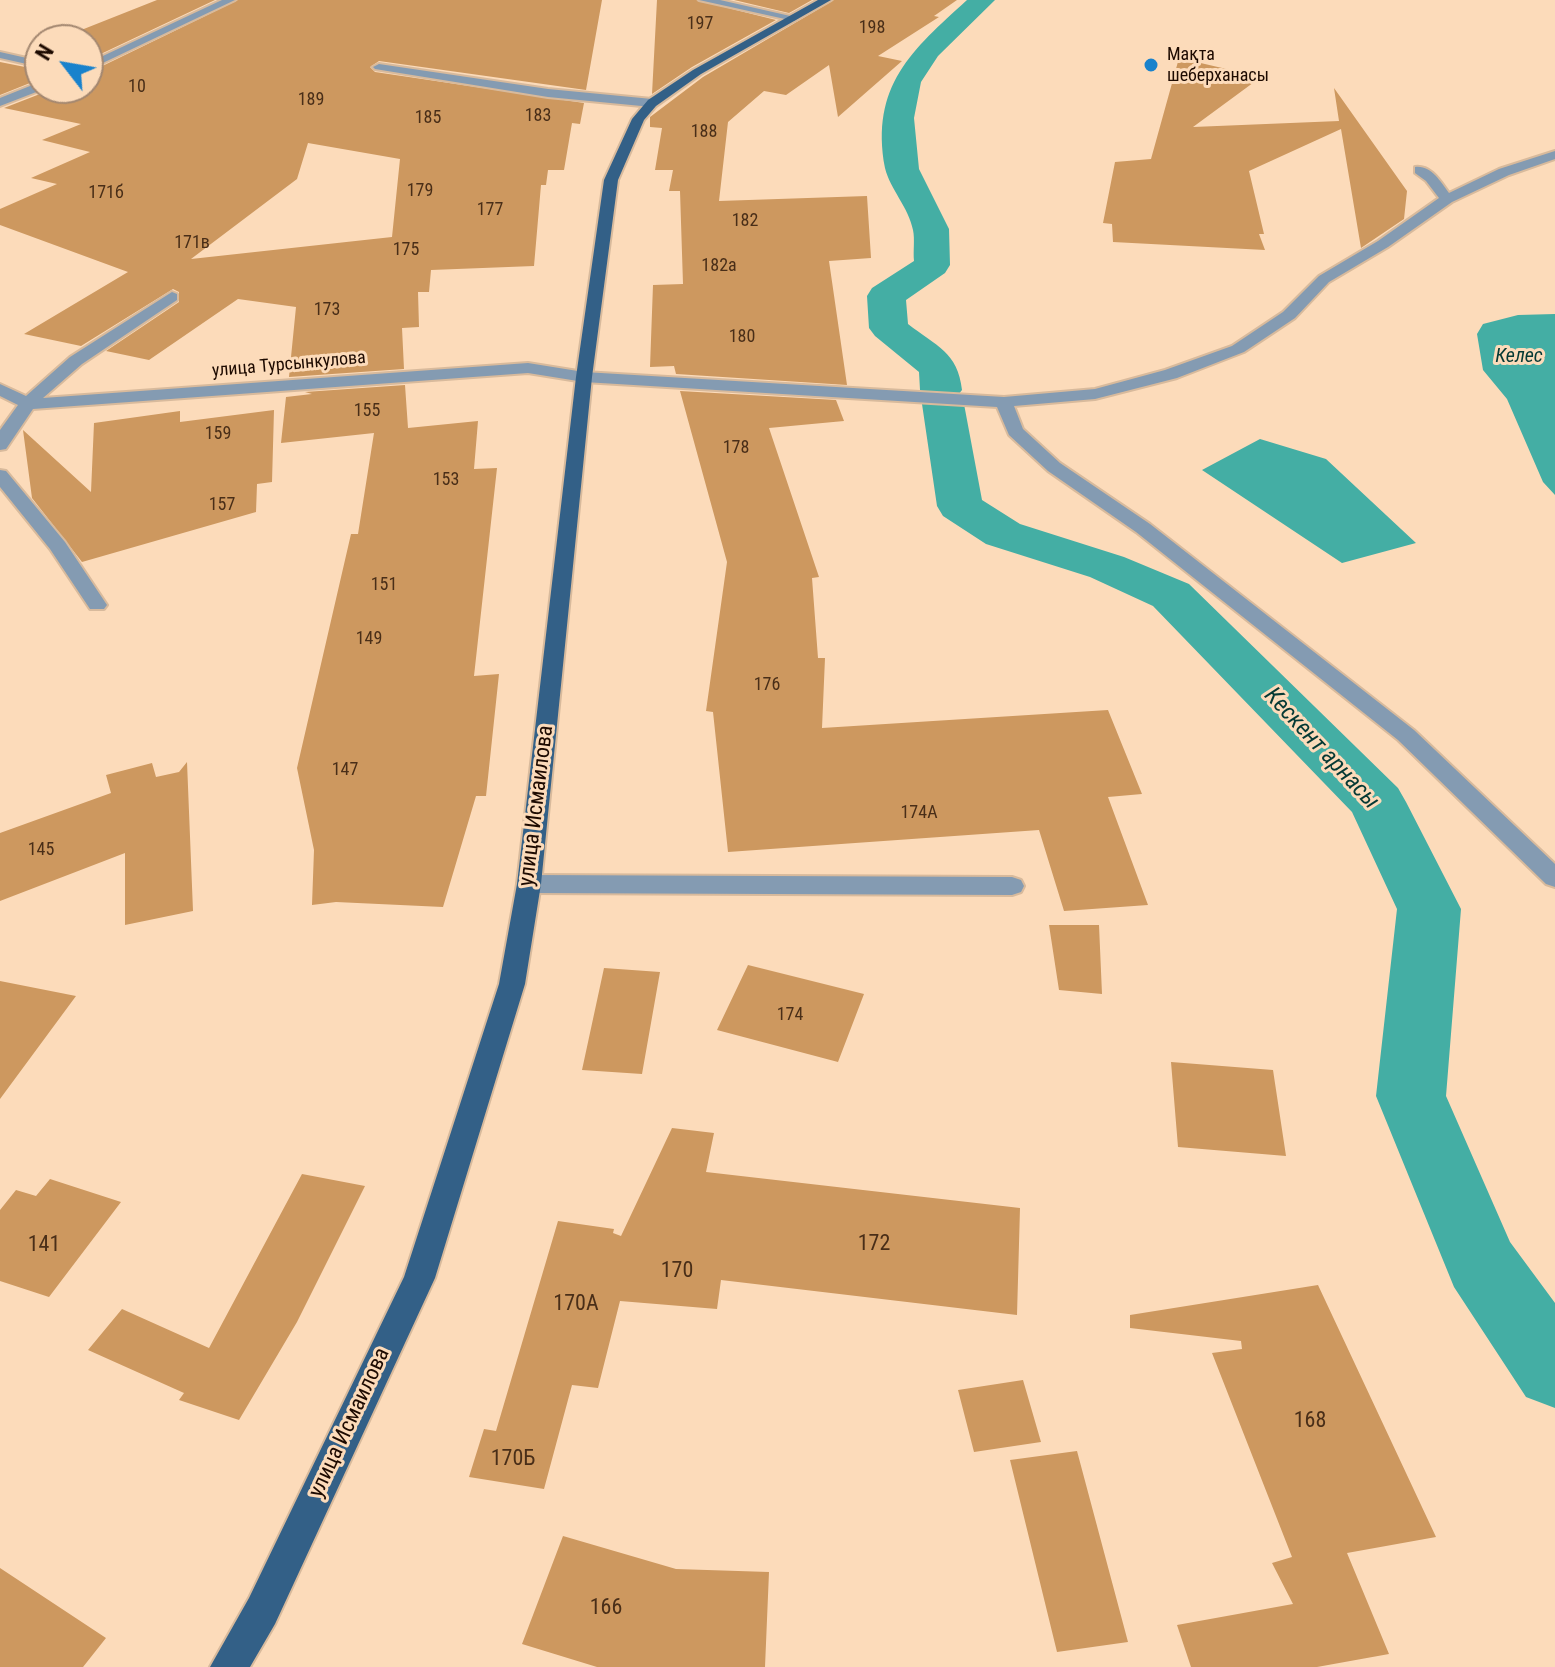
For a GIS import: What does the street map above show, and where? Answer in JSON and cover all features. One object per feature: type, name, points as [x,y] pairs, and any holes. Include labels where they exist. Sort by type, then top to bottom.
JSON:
[{"type":"main road","name":"улица Исмаилова","points":[[229,1667],[262,1611],[419,1278],[512,984],[529,884],[584,377],[611,180],[638,119],[652,103],[697,72],[826,0]]},
{"type":"street","points":[[104,59],[230,0]]},
{"type":"street","points":[[704,0],[794,18]]},
{"type":"street","points":[[0,55],[24,60]]},
{"type":"street","points":[[379,67],[548,93],[652,103]]},
{"type":"street","points":[[0,102],[24,92]]},
{"type":"street","name":"улица Турсынкулова","points":[[29,404],[193,394],[421,373],[528,368],[584,377],[1004,402],[1095,394],[1171,374],[1238,349],[1289,315],[1324,279],[1383,244],[1447,199],[1490,178],[1555,155]]},
{"type":"street","points":[[1420,170],[1431,178],[1447,199]]},
{"type":"street","points":[[0,445],[9,427],[52,380],[172,297]]},
{"type":"street","points":[[0,389],[29,404]]},
{"type":"street","points":[[1004,402],[1015,431],[1054,467],[1143,528],[1406,735],[1555,878]]},
{"type":"street","points":[[0,475],[58,546],[97,605]]},
{"type":"street","points":[[529,884],[1012,886]]},
{"type":"water","name":"Келес","points":[[1555,314],[1555,495],[1543,482],[1507,399],[1483,370],[1477,334],[1483,324],[1518,315]]},
{"type":"water","points":[[1260,439],[1326,459],[1416,543],[1342,563],[1202,470]]},
{"type":"building","points":[[157,0],[215,0],[104,52],[104,24],[96,24]]},
{"type":"building","points":[[238,0],[602,0],[586,90],[379,61],[370,67],[375,72],[584,103],[580,124],[572,123],[564,170],[548,170],[546,185],[541,185],[534,266],[431,270],[429,292],[418,292],[419,327],[402,328],[404,369],[289,377],[296,307],[238,299],[149,360],[106,351],[179,302],[179,292],[173,289],[81,346],[24,334],[128,272],[0,225],[0,209],[57,184],[31,178],[90,152],[42,140],[81,124],[4,108],[24,100],[24,104],[104,104],[104,65]],"holes":[[[308,143],[400,159],[392,237],[191,259],[297,179]]]},
{"type":"building","points":[[657,0],[696,0],[776,20],[692,67],[652,94]]},
{"type":"building","points":[[734,0],[812,0],[789,13]]},
{"type":"building","points":[[834,0],[957,0],[934,16],[939,17],[878,56],[902,61],[838,117],[829,65],[786,95],[764,91],[728,122],[719,201],[867,196],[871,258],[829,261],[847,385],[676,374],[674,366],[650,367],[653,285],[683,284],[680,191],[669,191],[673,170],[655,170],[662,128],[650,127],[650,117],[703,77]]},
{"type":"building","points":[[1179,58],[1261,77],[1193,127],[1339,121],[1334,88],[1407,191],[1404,219],[1361,248],[1341,129],[1249,171],[1264,234],[1259,234],[1265,250],[1113,242],[1112,224],[1103,223],[1115,162],[1151,159]]},
{"type":"building","points":[[0,62],[24,67],[24,85],[0,95]]},
{"type":"building","points":[[405,385],[408,428],[478,421],[474,469],[497,468],[474,676],[499,674],[486,796],[476,796],[443,907],[336,902],[312,905],[314,850],[297,768],[351,534],[358,534],[374,433],[281,443],[286,397],[312,394],[305,392]]},
{"type":"building","points":[[680,391],[836,400],[844,421],[769,428],[819,577],[812,578],[818,658],[825,658],[822,728],[1108,710],[1142,794],[1108,797],[1148,905],[1064,911],[1039,830],[728,852],[713,712],[706,711],[727,562]]},
{"type":"building","points":[[274,410],[272,482],[257,484],[256,512],[82,562],[32,498],[23,430],[91,492],[94,423],[180,411],[180,422]]},
{"type":"building","points":[[187,762],[193,911],[125,925],[125,853],[0,901],[0,833],[111,793],[106,775],[152,763],[156,777],[179,772]]},
{"type":"building","points":[[1049,925],[1099,925],[1102,994],[1059,990]]},
{"type":"building","points":[[748,965],[864,994],[838,1062],[717,1030]]},
{"type":"building","points":[[604,968],[660,972],[642,1074],[582,1070]]},
{"type":"building","points":[[0,981],[76,996],[0,1099]]},
{"type":"building","points":[[1171,1062],[1273,1070],[1286,1156],[1178,1147]]},
{"type":"building","points":[[672,1128],[714,1133],[706,1172],[1020,1208],[1017,1315],[721,1280],[717,1309],[620,1301],[598,1388],[572,1385],[544,1489],[469,1477],[484,1429],[496,1431],[558,1221],[614,1229],[613,1233],[621,1236]]},
{"type":"building","points":[[302,1174],[365,1186],[297,1322],[239,1420],[179,1400],[184,1393],[88,1350],[122,1309],[209,1348]]},
{"type":"building","points":[[50,1179],[121,1202],[49,1297],[0,1281],[0,1210],[16,1190],[36,1196]]},
{"type":"building","points":[[1318,1285],[1436,1537],[1347,1553],[1389,1654],[1317,1667],[1191,1667],[1177,1625],[1293,1604],[1272,1563],[1292,1557],[1212,1353],[1242,1349],[1241,1341],[1130,1328],[1130,1315]]},
{"type":"building","points":[[1023,1380],[1041,1442],[974,1452],[958,1390]]},
{"type":"building","points":[[1077,1451],[1128,1642],[1057,1652],[1010,1460]]},
{"type":"building","points":[[563,1536],[676,1569],[769,1572],[765,1667],[597,1667],[522,1644]]},
{"type":"building","points":[[0,1568],[106,1638],[83,1667],[0,1667]]},
{"type":"waterway","name":"Кескент арнасы","points":[[941,390],[939,368],[889,328],[886,296],[932,265],[931,229],[902,169],[899,118],[906,82],[928,50],[982,0]]},
{"type":"waterway","name":"Кескент арнасы","points":[[943,404],[960,506],[1003,534],[1107,567],[1171,595],[1377,802],[1429,909],[1411,1096],[1481,1263],[1555,1370]]},
{"type":"place","name":"Мақта шеберханасы","points":[[1151,65]]}]
